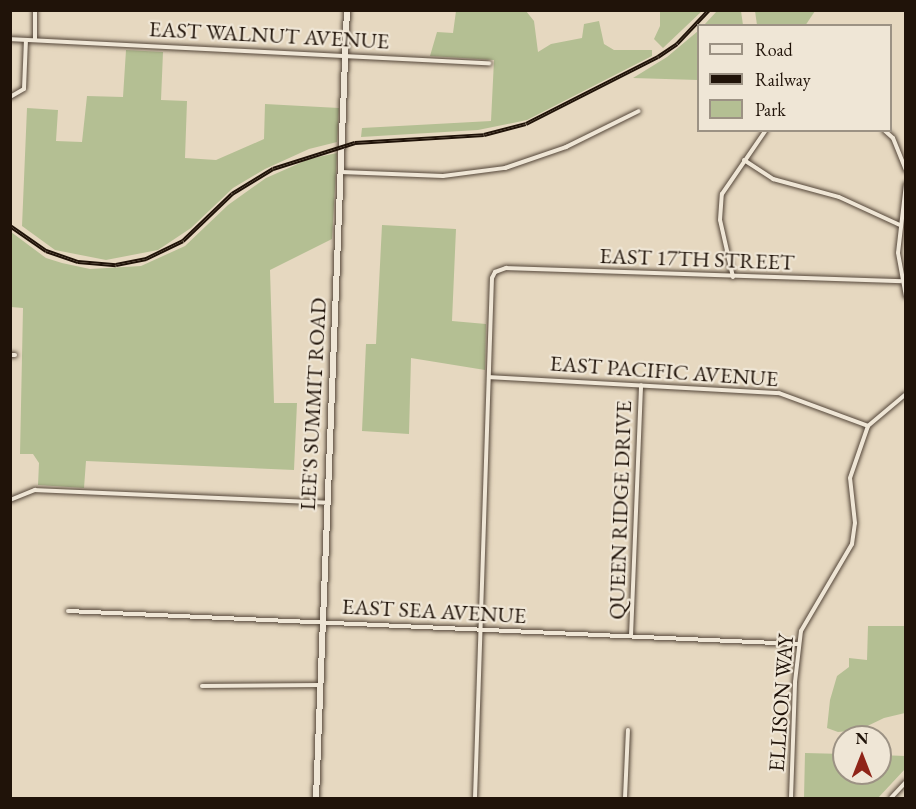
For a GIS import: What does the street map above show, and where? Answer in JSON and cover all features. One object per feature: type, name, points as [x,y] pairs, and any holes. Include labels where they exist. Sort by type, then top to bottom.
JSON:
[{"type":"main road","name":"LEE'S SUMMIT ROAD","points":[[316,798],[321,622],[347,10]]},
{"type":"street","points":[[34,10],[35,40]]},
{"type":"street","name":"EAST WALNUT AVENUE","points":[[10,39],[489,63]]},
{"type":"street","points":[[10,98],[24,89],[26,40]]},
{"type":"street","points":[[340,172],[443,176],[505,168],[566,147],[639,111]]},
{"type":"street","points":[[733,277],[719,205],[725,185],[765,132]]},
{"type":"street","points":[[886,132],[893,138],[906,170]]},
{"type":"street","points":[[744,160],[773,179],[839,197],[900,225]]},
{"type":"street","points":[[906,184],[900,225],[901,281],[906,296]]},
{"type":"street","name":"EAST 17TH STREET","points":[[489,377],[494,274],[506,268],[901,281]]},
{"type":"street","points":[[475,798],[489,377]]},
{"type":"street","name":"EAST PACIFIC AVENUE","points":[[489,377],[779,393],[868,426]]},
{"type":"street","name":"QUEEN RIDGE DRIVE","points":[[631,636],[641,385]]},
{"type":"street","points":[[868,426],[906,394]]},
{"type":"street","name":"ELLISON WAY","points":[[791,798],[798,644],[809,614],[853,543],[855,523],[850,478],[868,426]]},
{"type":"street","points":[[10,500],[34,490],[327,503]]},
{"type":"street","name":"EAST SEA AVENUE","points":[[68,611],[798,644]]},
{"type":"street","points":[[202,686],[319,685]]},
{"type":"street","points":[[625,798],[627,730]]},
{"type":"street","points":[[891,798],[906,782]]},
{"type":"green space","points":[[660,10],[702,11],[663,48],[654,39],[660,26]]},
{"type":"green space","points":[[755,10],[815,11],[806,24],[757,24]]},
{"type":"green space","points":[[456,11],[526,11],[534,21],[538,52],[551,44],[582,38],[584,24],[599,21],[604,44],[614,50],[652,50],[652,56],[527,120],[478,130],[361,137],[362,128],[491,121],[494,60],[430,56],[437,32],[453,33]]},
{"type":"green space","points":[[717,11],[741,11],[743,24],[705,24]]},
{"type":"green space","points":[[697,32],[697,80],[633,78],[667,57]]},
{"type":"green space","points":[[126,50],[163,52],[161,100],[187,101],[185,158],[216,160],[264,139],[265,104],[339,108],[337,142],[309,149],[265,169],[233,188],[191,228],[158,250],[106,260],[55,250],[22,226],[27,108],[58,110],[56,141],[82,142],[87,96],[123,97]]},
{"type":"green space","points":[[337,153],[332,239],[270,270],[274,403],[297,403],[294,470],[86,461],[84,488],[38,485],[39,463],[33,454],[20,454],[23,308],[11,307],[11,232],[46,258],[62,263],[90,269],[141,266],[185,246],[228,205],[266,178],[309,159]]},
{"type":"green space","points":[[382,225],[456,229],[452,321],[486,324],[485,370],[411,358],[409,434],[362,431],[366,344],[376,344]]},
{"type":"green space","points":[[868,626],[905,626],[905,713],[884,718],[869,725],[832,725],[832,730],[827,728],[830,700],[837,676],[849,667],[849,658],[867,660]]},
{"type":"green space","points":[[805,753],[832,754],[832,785],[890,785],[878,798],[804,798]]},
{"type":"green space","points":[[892,755],[905,756],[905,769],[892,783]]},
{"type":"railway","points":[[10,226],[46,251],[78,262],[116,265],[146,259],[183,241],[232,194],[273,169],[355,143],[484,135],[526,124],[658,57],[677,44],[709,10]]}]
